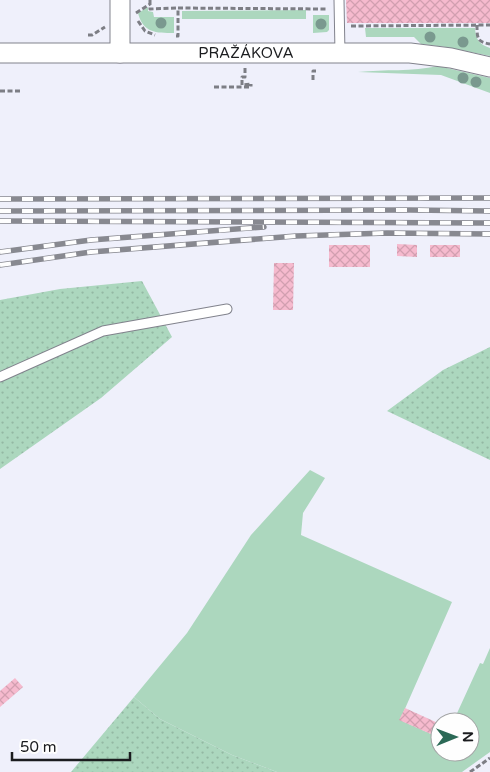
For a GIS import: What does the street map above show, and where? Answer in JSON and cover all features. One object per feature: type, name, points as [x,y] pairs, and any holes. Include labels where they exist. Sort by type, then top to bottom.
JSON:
[{"type":"street","points":[[120,52],[128,17],[128,2]]},
{"type":"street","name":"PRAŽÁKOVA","points":[[0,53],[410,54],[451,58],[490,67]]},
{"type":"lane","points":[[339,0],[340,53]]},
{"type":"lane","points":[[0,377],[103,331],[227,308]]},
{"type":"path","points":[[128,2],[128,17]]},
{"type":"path","points":[[150,2],[150,9],[331,9],[331,16]]},
{"type":"path","points":[[82,35],[92,35],[108,25],[110,20],[128,17],[150,2]]},
{"type":"path","points":[[178,8],[178,36]]},
{"type":"path","points":[[128,17],[156,36],[164,36]]},
{"type":"path","points":[[479,25],[478,38],[482,43],[490,44]]},
{"type":"path","points":[[340,26],[490,25]]},
{"type":"path","points":[[171,36],[187,36]]},
{"type":"path","points":[[214,87],[251,87],[251,84],[242,85],[242,77],[245,77],[245,71]]},
{"type":"path","points":[[313,80],[313,71],[317,71]]},
{"type":"path","points":[[0,91],[20,91],[20,89],[12,89]]},
{"type":"path","points":[[470,772],[490,758]]},
{"type":"green space","points":[[148,7],[148,11],[153,12],[154,17],[174,17],[174,33],[156,32],[143,25],[138,13]]},
{"type":"green space","points":[[306,10],[306,19],[182,19],[182,11]]},
{"type":"green space","points":[[313,15],[329,15],[329,30],[327,32],[313,33]]},
{"type":"green space","points":[[365,28],[475,28],[479,41],[490,48],[490,56],[421,44],[414,37],[366,37]]},
{"type":"green space","points":[[438,66],[490,78],[490,93],[441,75],[358,72],[418,69]]},
{"type":"green space","points":[[142,281],[172,337],[101,398],[0,469],[0,300],[60,289]]},
{"type":"green space","points":[[490,347],[490,460],[387,411],[443,370]]},
{"type":"green space","points":[[310,470],[325,478],[303,513],[301,535],[452,602],[400,720],[430,734],[430,762],[476,762],[462,772],[277,772],[232,755],[160,719],[134,697],[187,633],[251,535]]},
{"type":"green space","points":[[490,648],[490,752],[480,759],[480,712],[458,712],[480,663],[483,664]]},
{"type":"green space","points":[[134,697],[160,719],[232,755],[277,772],[71,772]]},
{"type":"building","points":[[346,0],[490,0],[490,23],[347,23]]},
{"type":"building","points":[[397,244],[417,245],[417,257],[397,256]]},
{"type":"building","points":[[329,245],[370,245],[370,267],[329,267]]},
{"type":"building","points":[[430,245],[460,245],[460,257],[430,257]]},
{"type":"building","points":[[274,263],[294,263],[293,310],[273,310]]},
{"type":"building","points":[[15,678],[23,687],[0,707],[0,691]]},
{"type":"building","points":[[405,708],[430,719],[430,734],[399,720]]},
{"type":"railway","points":[[0,199],[490,198]]},
{"type":"railway","points":[[0,211],[490,211]]},
{"type":"railway","points":[[0,221],[490,223]]},
{"type":"railway","points":[[0,252],[91,240],[264,227]]},
{"type":"railway","points":[[0,265],[91,252],[296,236],[387,233],[490,234]]}]
